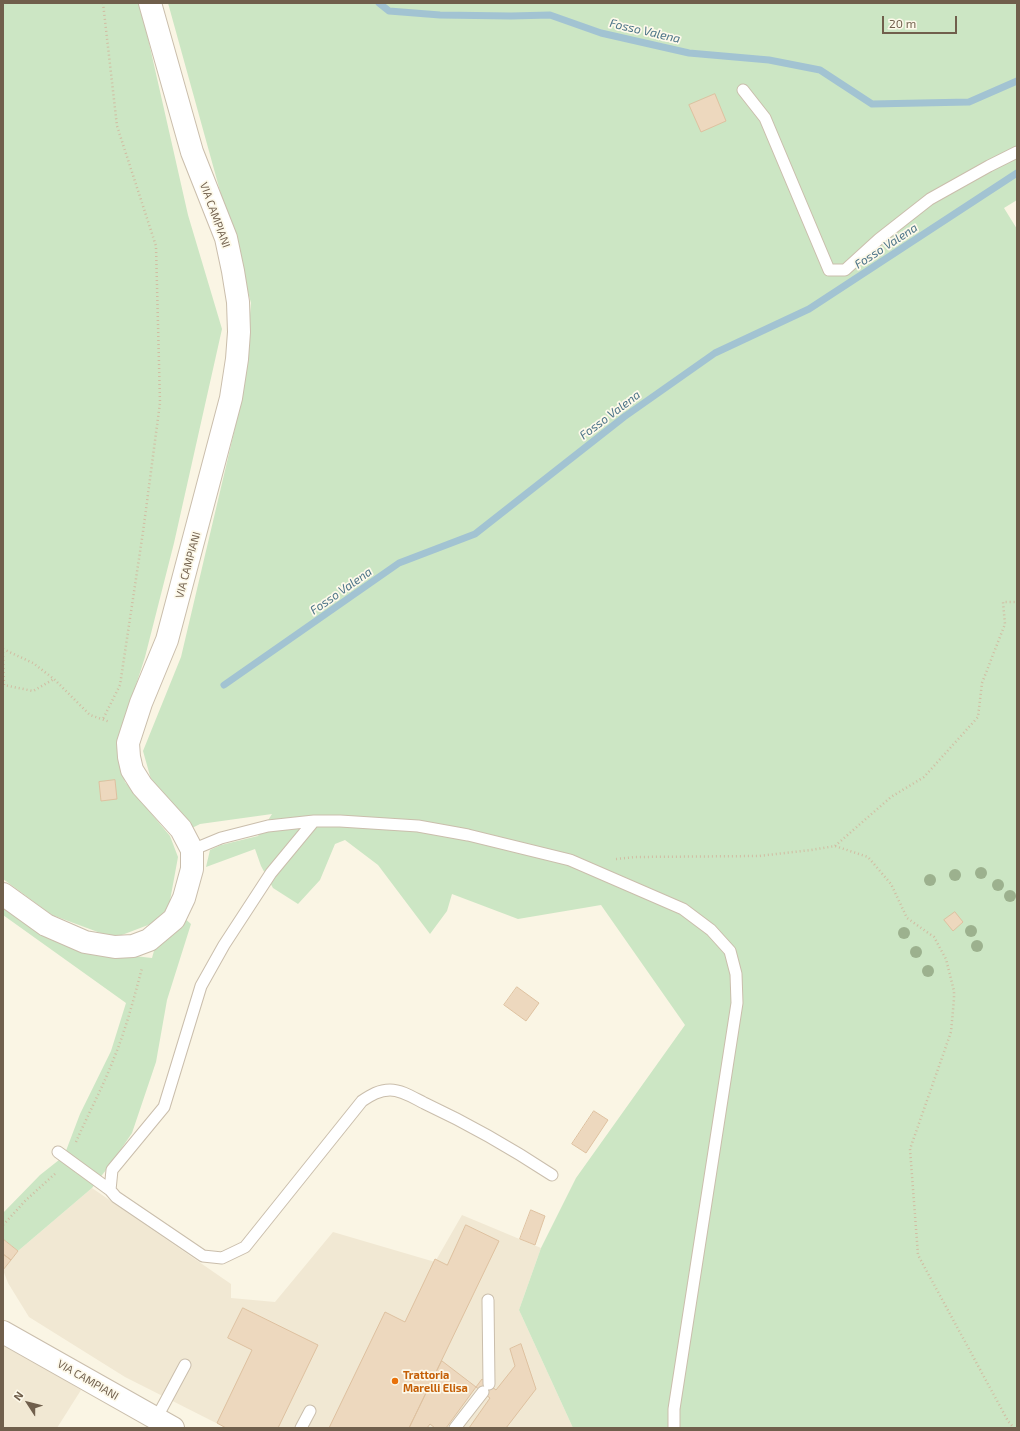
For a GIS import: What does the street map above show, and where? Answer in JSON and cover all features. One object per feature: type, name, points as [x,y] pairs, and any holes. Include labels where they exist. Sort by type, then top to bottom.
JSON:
[{"type":"street","name":"VIA CAMPIANI","points":[[3,894],[46,925],[85,942],[115,947],[133,946],[149,940],[174,919],[184,898],[192,869],[192,850],[181,829],[142,786],[132,770],[128,744],[141,703],[167,640],[179,599],[231,398],[237,359],[239,332],[237,294],[226,238],[192,152],[150,3]]},
{"type":"street","name":"VIA CAMPIANI","points":[[3,1332],[164,1423]]},
{"type":"lane","points":[[743,90],[765,118],[829,270],[845,270],[879,239],[930,199],[988,166],[1017,152]]},
{"type":"lane","points":[[192,850],[221,838],[268,826],[314,821],[340,821],[418,826],[517,846],[570,860],[591,868],[683,910],[711,930],[730,950],[736,974],[738,1003],[674,1409],[674,1428]]},
{"type":"lane","points":[[110,1190],[112,1170],[164,1107],[201,986],[224,946],[271,873],[314,821]]},
{"type":"lane","points":[[58,1152],[110,1190],[116,1197],[203,1256],[222,1258],[245,1247],[362,1101],[377,1092],[391,1090],[401,1092],[454,1117],[513,1149],[552,1175]]},
{"type":"lane","points":[[455,1428],[486,1388],[488,1300]]},
{"type":"lane","points":[[164,1423],[185,1364]]},
{"type":"lane","points":[[301,1428],[310,1411]]},
{"type":"path","points":[[103,3],[117,126],[156,246],[160,403],[143,532],[120,685],[103,719]]},
{"type":"path","points":[[835,846],[892,796],[924,777],[978,717],[982,683],[1005,624],[1003,602],[1017,602]]},
{"type":"path","points":[[3,649],[32,663],[54,679],[90,715],[103,719],[131,734]]},
{"type":"path","points":[[3,652],[4,686],[33,691],[54,679]]},
{"type":"path","points":[[591,868],[603,861],[635,857],[759,856],[835,846],[868,857],[891,884],[907,918],[934,937],[946,959],[954,994],[951,1032],[910,1149],[918,1255],[1008,1421],[1014,1428]]},
{"type":"path","points":[[3,1225],[26,1200],[69,1161],[86,1119],[114,1059],[132,1008],[149,940]]},
{"type":"shaded area","points":[[92,1188],[231,1284],[231,1298],[275,1302],[333,1232],[435,1262],[462,1215],[541,1248],[519,1310],[573,1428],[226,1428],[125,1377],[29,1317],[8,1283],[3,1270],[18,1251]]},
{"type":"shaded area","points":[[3,1342],[81,1390],[57,1428],[3,1428]]},
{"type":"green space","points":[[3,3],[140,3],[188,215],[222,329],[174,543],[145,657],[117,744],[125,782],[170,836],[178,857],[169,906],[156,922],[114,938],[52,915],[3,879]]},
{"type":"green space","points":[[168,3],[1017,3],[1017,200],[1004,208],[1017,229],[1017,1428],[573,1428],[519,1310],[541,1248],[576,1178],[685,1025],[601,905],[518,919],[452,894],[447,911],[430,934],[378,865],[345,840],[335,844],[320,880],[298,904],[273,888],[261,866],[255,849],[206,867],[210,850],[221,845],[258,836],[272,814],[200,824],[188,830],[154,790],[143,751],[181,657],[243,394],[251,303]]},
{"type":"green space","points":[[3,898],[98,952],[152,958],[157,940],[183,917],[191,924],[167,1000],[156,1062],[132,1133],[92,1188],[18,1251],[3,1239],[3,1213],[40,1175],[64,1156],[80,1114],[111,1051],[126,1003],[3,915]]},
{"type":"building","points":[[715,94],[726,121],[701,132],[689,105]]},
{"type":"building","points":[[115,780],[117,799],[101,801],[99,782]]},
{"type":"building","points":[[955,912],[963,922],[953,931],[944,920]]},
{"type":"building","points":[[517,987],[539,1003],[526,1021],[504,1005]]},
{"type":"building","points":[[594,1111],[608,1120],[586,1153],[572,1144]]},
{"type":"building","points":[[531,1210],[545,1216],[535,1245],[520,1239]]},
{"type":"building","points":[[466,1225],[499,1241],[409,1428],[329,1428],[385,1312],[405,1322],[435,1259],[447,1265]]},
{"type":"building","points":[[3,1239],[18,1251],[11,1260],[3,1254]]},
{"type":"building","points":[[3,1254],[11,1260],[3,1270]]},
{"type":"building","points":[[243,1308],[318,1345],[278,1428],[226,1428],[217,1423],[252,1350],[228,1338]]},
{"type":"building","points":[[521,1344],[536,1389],[506,1428],[469,1428],[490,1398],[476,1387],[482,1379],[496,1390],[515,1366],[510,1349]]},
{"type":"building","points":[[442,1361],[476,1387],[446,1428],[435,1428],[430,1424],[427,1428],[411,1428],[410,1427]]},
{"type":"waterway","name":"Fosso Valena","points":[[379,3],[389,11],[440,15],[550,15],[601,33],[689,53],[769,60],[820,70],[872,104],[969,102],[1017,81]]},
{"type":"waterway","name":"Fosso Valena","points":[[224,685],[399,563],[475,534],[624,417],[715,353],[809,309],[1017,173]]},
{"type":"place","name":"Trattoria Marelli Elisa","points":[[395,1381]]}]
